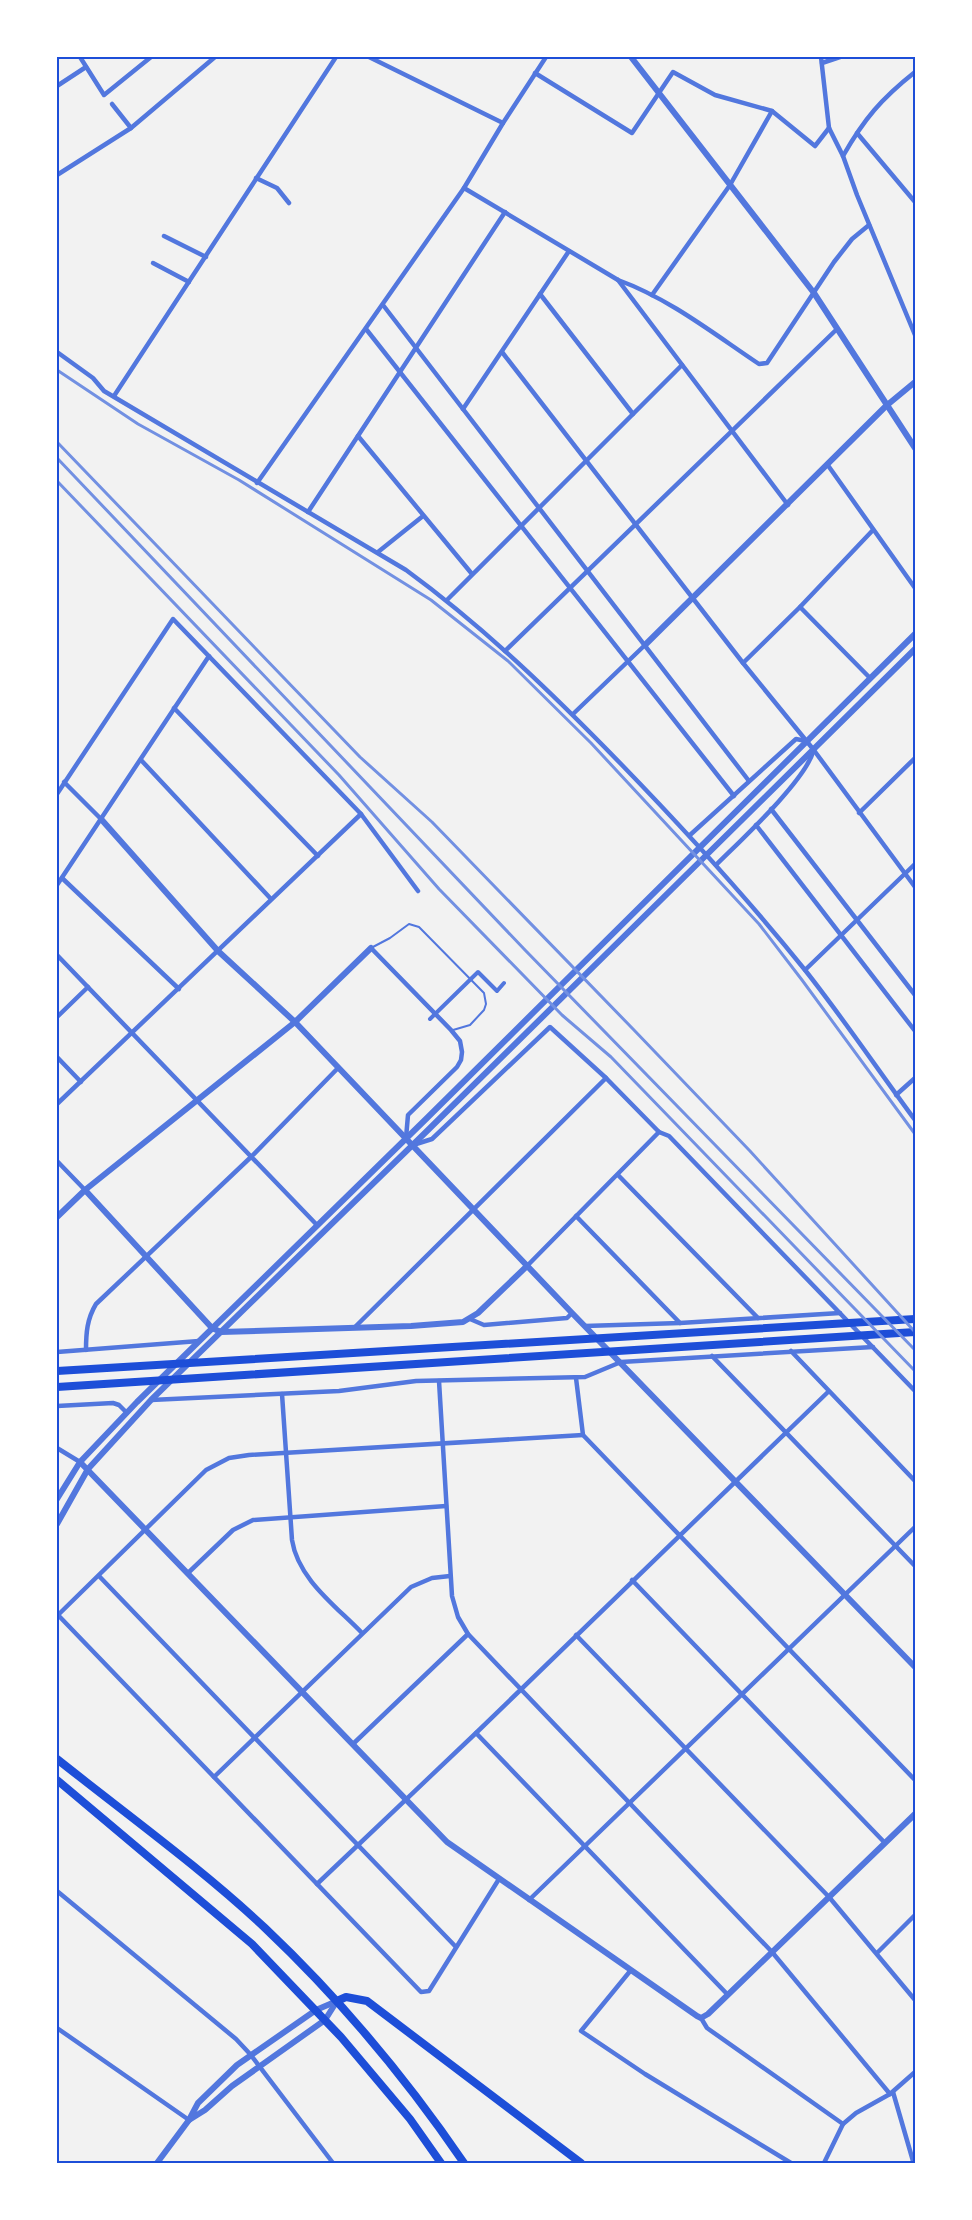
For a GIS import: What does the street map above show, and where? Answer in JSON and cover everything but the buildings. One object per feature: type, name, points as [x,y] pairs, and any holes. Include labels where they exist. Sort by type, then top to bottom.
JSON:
[{"type":"highway","points":[[57,1371],[915,1319]]},
{"type":"highway","points":[[57,1387],[915,1332]]},
{"type":"main road","points":[[57,1759],[248,1913],[337,2001],[392,2065],[464,2163]]},
{"type":"main road","points":[[57,1780],[252,1944],[325,2020],[410,2119],[441,2163]]},
{"type":"main road","points":[[337,2001],[346,1997],[367,2001],[575,2161]]},
{"type":"street","points":[[80,57],[104,95],[151,57]]},
{"type":"street","points":[[57,175],[131,128],[215,57]]},
{"type":"street","points":[[114,396],[336,57]]},
{"type":"street","points":[[369,57],[503,123]]},
{"type":"street","points":[[257,483],[464,189],[546,57]]},
{"type":"street","points":[[631,57],[811,290],[915,448]]},
{"type":"street","points":[[840,57],[821,60],[829,128],[843,156],[915,335]]},
{"type":"street","points":[[57,86],[86,67]]},
{"type":"street","points":[[535,73],[632,133],[673,72],[715,95],[772,111],[781,116],[815,146],[829,128]]},
{"type":"street","points":[[843,156],[869,114],[891,91],[915,72]]},
{"type":"street","points":[[112,104],[131,128]]},
{"type":"street","points":[[652,295],[730,185],[772,111]]},
{"type":"street","points":[[857,133],[915,202]]},
{"type":"street","points":[[256,178],[277,188],[289,202]]},
{"type":"street","points":[[464,189],[618,280],[652,295],[683,313],[759,364],[767,363],[811,290],[852,239],[869,225]]},
{"type":"street","points":[[308,512],[504,212]]},
{"type":"street","points":[[164,236],[206,257]]},
{"type":"street","points":[[464,409],[569,251]]},
{"type":"street","points":[[153,263],[189,282]]},
{"type":"street","points":[[618,280],[788,506]]},
{"type":"street","points":[[540,294],[633,414]]},
{"type":"street","points":[[383,305],[749,781]]},
{"type":"street","points":[[909,321],[915,318]]},
{"type":"street","points":[[505,651],[837,328]]},
{"type":"street","points":[[366,329],[734,795]]},
{"type":"street","points":[[57,352],[93,378],[104,391],[171,429],[184,440],[257,483],[378,552],[447,600],[505,651],[573,714],[690,835],[805,970],[915,1120]]},
{"type":"street","points":[[501,352],[743,663],[813,749],[858,813],[915,887]]},
{"type":"street","points":[[447,600],[682,365]]},
{"type":"street","points":[[573,714],[788,506],[886,406],[915,382]]},
{"type":"street","points":[[358,436],[472,574]]},
{"type":"street","points":[[827,464],[915,588]]},
{"type":"street","points":[[378,552],[423,516]]},
{"type":"street","points":[[743,663],[873,530]]},
{"type":"street","points":[[800,607],[870,678]]},
{"type":"street","points":[[57,794],[173,619],[361,814],[418,891]]},
{"type":"street","points":[[57,1499],[80,1462],[136,1402],[426,1119],[915,634]]},
{"type":"street","points":[[57,1524],[88,1469],[151,1400],[413,1145],[915,649]]},
{"type":"street","points":[[57,885],[209,656]]},
{"type":"street","points":[[174,708],[318,856]]},
{"type":"street","points":[[690,835],[796,739],[806,741]]},
{"type":"street","points":[[716,865],[771,809],[810,762],[813,749]]},
{"type":"street","points":[[858,813],[915,758]]},
{"type":"street","points":[[141,760],[271,899]]},
{"type":"street","points":[[64,783],[101,819],[219,951],[295,1022],[572,1314],[915,1667]]},
{"type":"street","points":[[771,809],[915,995]]},
{"type":"street","points":[[57,1104],[361,814]]},
{"type":"street","points":[[756,825],[915,1031]]},
{"type":"street","points":[[805,970],[915,864]]},
{"type":"street","points":[[62,878],[179,989]]},
{"type":"street","points":[[57,1217],[85,1190],[295,1022],[371,948],[460,1041],[461,1060],[457,1067],[408,1114],[406,1138]]},
{"type":"street","points":[[57,955],[316,1224]]},
{"type":"street","points":[[430,1018],[478,972],[497,991],[504,983]]},
{"type":"street","points":[[57,1017],[88,987]]},
{"type":"street","points":[[413,1145],[432,1139],[550,1027],[606,1078],[659,1132],[669,1136],[915,1391]]},
{"type":"street","points":[[57,1057],[81,1082]]},
{"type":"street","points":[[86,1350],[86,1328],[89,1315],[96,1304],[251,1157],[338,1068]]},
{"type":"street","points":[[896,1095],[915,1077]]},
{"type":"street","points":[[355,1327],[606,1078]]},
{"type":"street","points":[[57,1161],[212,1328],[221,1332],[411,1326],[462,1322],[470,1319],[527,1266],[659,1132]]},
{"type":"street","points":[[618,1175],[758,1318]]},
{"type":"street","points":[[576,1216],[680,1323]]},
{"type":"street","points":[[470,1319],[484,1325],[567,1318],[572,1314]]},
{"type":"street","points":[[585,1326],[841,1314]]},
{"type":"street","points":[[57,1352],[199,1341]]},
{"type":"street","points":[[151,1400],[339,1391],[416,1381],[576,1378],[598,1373],[621,1362],[873,1347]]},
{"type":"street","points":[[790,1351],[915,1481]]},
{"type":"street","points":[[712,1356],[915,1566]]},
{"type":"street","points":[[576,1378],[583,1435],[915,1780]]},
{"type":"street","points":[[439,1381],[450,1576],[454,1605],[468,1634],[772,1952],[892,2093],[913,2161]]},
{"type":"street","points":[[317,1884],[828,1392]]},
{"type":"street","points":[[282,1394],[293,1548],[303,1571],[362,1633]]},
{"type":"street","points":[[57,1406],[113,1403],[127,1413]]},
{"type":"street","points":[[499,1879],[429,1991],[421,1992],[58,1615],[206,1470],[239,1456],[583,1435]]},
{"type":"street","points":[[57,1448],[88,1469],[447,1842],[701,2018],[707,2028],[715,2034],[843,2124]]},
{"type":"street","points":[[188,1573],[233,1530],[261,1518],[446,1506]]},
{"type":"street","points":[[529,1900],[915,1527]]},
{"type":"street","points":[[99,1576],[456,1947]]},
{"type":"street","points":[[214,1777],[411,1587],[432,1578],[450,1576]]},
{"type":"street","points":[[632,1580],[885,1843]]},
{"type":"street","points":[[353,1744],[468,1634]]},
{"type":"street","points":[[576,1635],[829,1897],[915,2000]]},
{"type":"street","points":[[476,1733],[728,1995]]},
{"type":"street","points":[[701,2018],[728,1995],[915,1814]]},
{"type":"street","points":[[57,1891],[236,2038],[333,2163]]},
{"type":"street","points":[[877,1953],[915,1916]]},
{"type":"street","points":[[631,1970],[581,2031],[645,2074],[791,2163]]},
{"type":"street","points":[[157,2163],[189,2121],[198,2103],[207,2092],[250,2054],[315,2010],[337,2001]]},
{"type":"street","points":[[189,2121],[260,2066],[325,2020],[337,2001]]},
{"type":"street","points":[[57,2028],[189,2121]]},
{"type":"street","points":[[824,2163],[843,2124],[856,2113],[892,2093],[915,2072]]},
{"type":"street","points":[[775,2163],[779,2156]]},
{"type":"lane","points":[[371,948],[409,924],[419,927],[484,993],[486,1004],[484,1010],[470,1025],[451,1030]]},
{"type":"railway","points":[[57,370],[138,424],[239,480],[431,600],[508,661],[591,743],[759,924],[915,1134]]},
{"type":"railway","points":[[57,442],[360,757],[432,822],[633,1029],[750,1151],[915,1332]]},
{"type":"railway","points":[[57,458],[525,950],[915,1350]]},
{"type":"railway","points":[[57,481],[339,775],[439,889],[562,1015],[611,1057],[915,1371]]}]
